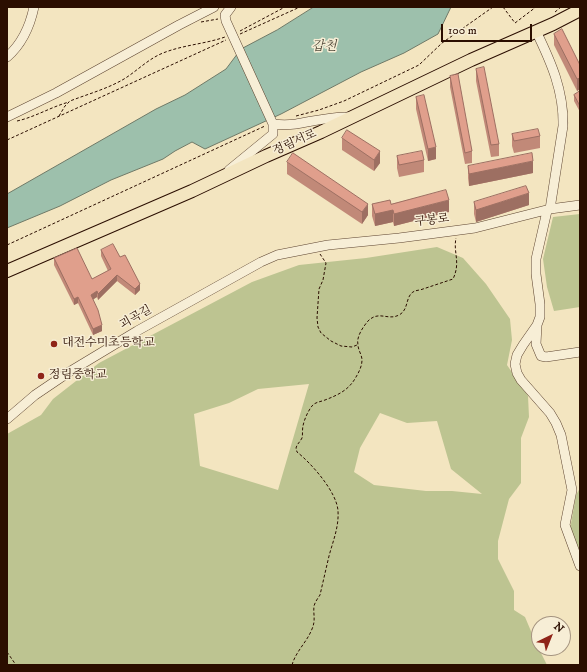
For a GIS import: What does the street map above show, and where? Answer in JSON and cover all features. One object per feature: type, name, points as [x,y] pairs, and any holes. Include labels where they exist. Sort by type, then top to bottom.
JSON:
[{"type":"main road","name":"정림서로","points":[[7,271],[151,209],[580,10]]},
{"type":"street","points":[[7,57],[12,53],[27,30],[34,7]]},
{"type":"street","points":[[10,119],[179,24],[214,7]]},
{"type":"street","points":[[225,175],[273,134],[272,123],[226,21],[225,15],[231,7]]},
{"type":"street","points":[[536,31],[557,79],[564,112],[549,210],[536,259],[540,317],[537,325],[517,355],[515,364],[517,373],[521,380],[550,413],[561,435],[572,490],[565,525],[580,566]]},
{"type":"street","points":[[272,123],[296,124],[340,116],[352,117]]},
{"type":"street","name":"구봉로","points":[[286,253],[315,247],[475,228],[549,210],[580,205]]},
{"type":"street","name":"괴곡길","points":[[7,419],[35,395],[94,356],[261,262],[286,253]]},
{"type":"street","points":[[537,325],[536,344],[541,356],[546,357],[580,352]]},
{"type":"path","points":[[10,119],[26,119],[112,86],[148,60],[161,53],[176,48],[233,37],[285,7]]},
{"type":"path","points":[[7,140],[300,7]]},
{"type":"path","points":[[293,116],[319,110],[344,101],[419,65],[442,43],[493,7]]},
{"type":"path","points":[[504,7],[515,23],[536,7]]},
{"type":"path","points":[[201,23],[214,18],[226,21]]},
{"type":"path","points":[[59,116],[70,101]]},
{"type":"path","points":[[7,245],[272,123]]},
{"type":"path","points":[[292,665],[294,659],[304,646],[314,625],[314,605],[320,595],[336,534],[338,509],[328,485],[314,468],[297,452],[296,448],[302,437],[303,424],[311,407],[318,402],[342,393],[354,379],[361,365],[362,358],[357,345],[360,334],[369,320],[375,316],[382,315],[388,318],[400,315],[406,307],[410,294],[415,290],[420,290],[453,280],[457,261],[455,240],[462,229]]},
{"type":"path","points":[[315,247],[326,263],[323,280],[319,289],[317,318],[318,327],[331,341],[341,346],[352,347],[357,345]]},
{"type":"path","points":[[7,652],[16,665]]},
{"type":"shaded area","points":[[580,214],[580,307],[554,311],[547,287],[543,259],[553,217]]},
{"type":"shaded area","points":[[437,247],[463,258],[486,284],[510,319],[512,340],[507,365],[528,396],[529,417],[521,438],[521,483],[509,499],[498,541],[498,559],[514,591],[514,610],[525,617],[531,631],[531,656],[542,656],[547,665],[7,665],[7,434],[41,415],[53,399],[99,363],[252,282],[299,265],[366,258]],"holes":[[[309,384],[278,490],[200,466],[194,414],[229,403],[258,389]],[[380,413],[407,423],[437,421],[451,469],[482,494],[452,491],[426,491],[374,485],[354,472],[360,448]]]},
{"type":"shaded area","points":[[580,488],[580,564],[569,535],[576,495]]},
{"type":"water","name":"갑천","points":[[314,7],[451,7],[438,34],[404,53],[361,72],[281,114],[205,149],[192,142],[163,159],[111,180],[60,206],[7,228],[7,194],[156,109],[185,95],[226,69],[241,49],[277,30]]},
{"type":"building","points":[[562,29],[580,65],[580,78],[577,79],[554,34]]},
{"type":"building","points":[[484,67],[499,144],[491,145],[476,69]]},
{"type":"building","points":[[458,74],[472,151],[465,153],[450,76]]},
{"type":"building","points":[[580,91],[580,106],[574,95]]},
{"type":"building","points":[[424,95],[436,147],[428,149],[416,97]]},
{"type":"building","points":[[538,129],[540,136],[514,141],[512,134]]},
{"type":"building","points":[[347,130],[380,151],[374,160],[342,138]]},
{"type":"building","points":[[422,151],[424,160],[399,165],[397,156]]},
{"type":"building","points":[[293,153],[368,204],[362,212],[287,162]]},
{"type":"building","points":[[532,153],[533,161],[469,174],[468,166]]},
{"type":"building","points":[[526,186],[529,193],[476,210],[474,202]]},
{"type":"building","points":[[446,190],[449,200],[394,214],[393,210],[375,214],[372,204],[390,200],[391,204]]},
{"type":"building","points":[[113,244],[120,257],[125,255],[140,284],[135,289],[117,275],[98,294],[97,291],[91,295],[98,310],[102,325],[93,329],[78,297],[74,299],[54,258],[77,248],[92,279],[111,269],[101,250]]},
{"type":"place","name":"대전수미초등학교","points":[[54,344]]},
{"type":"place","name":"정림중학교","points":[[41,376]]}]
